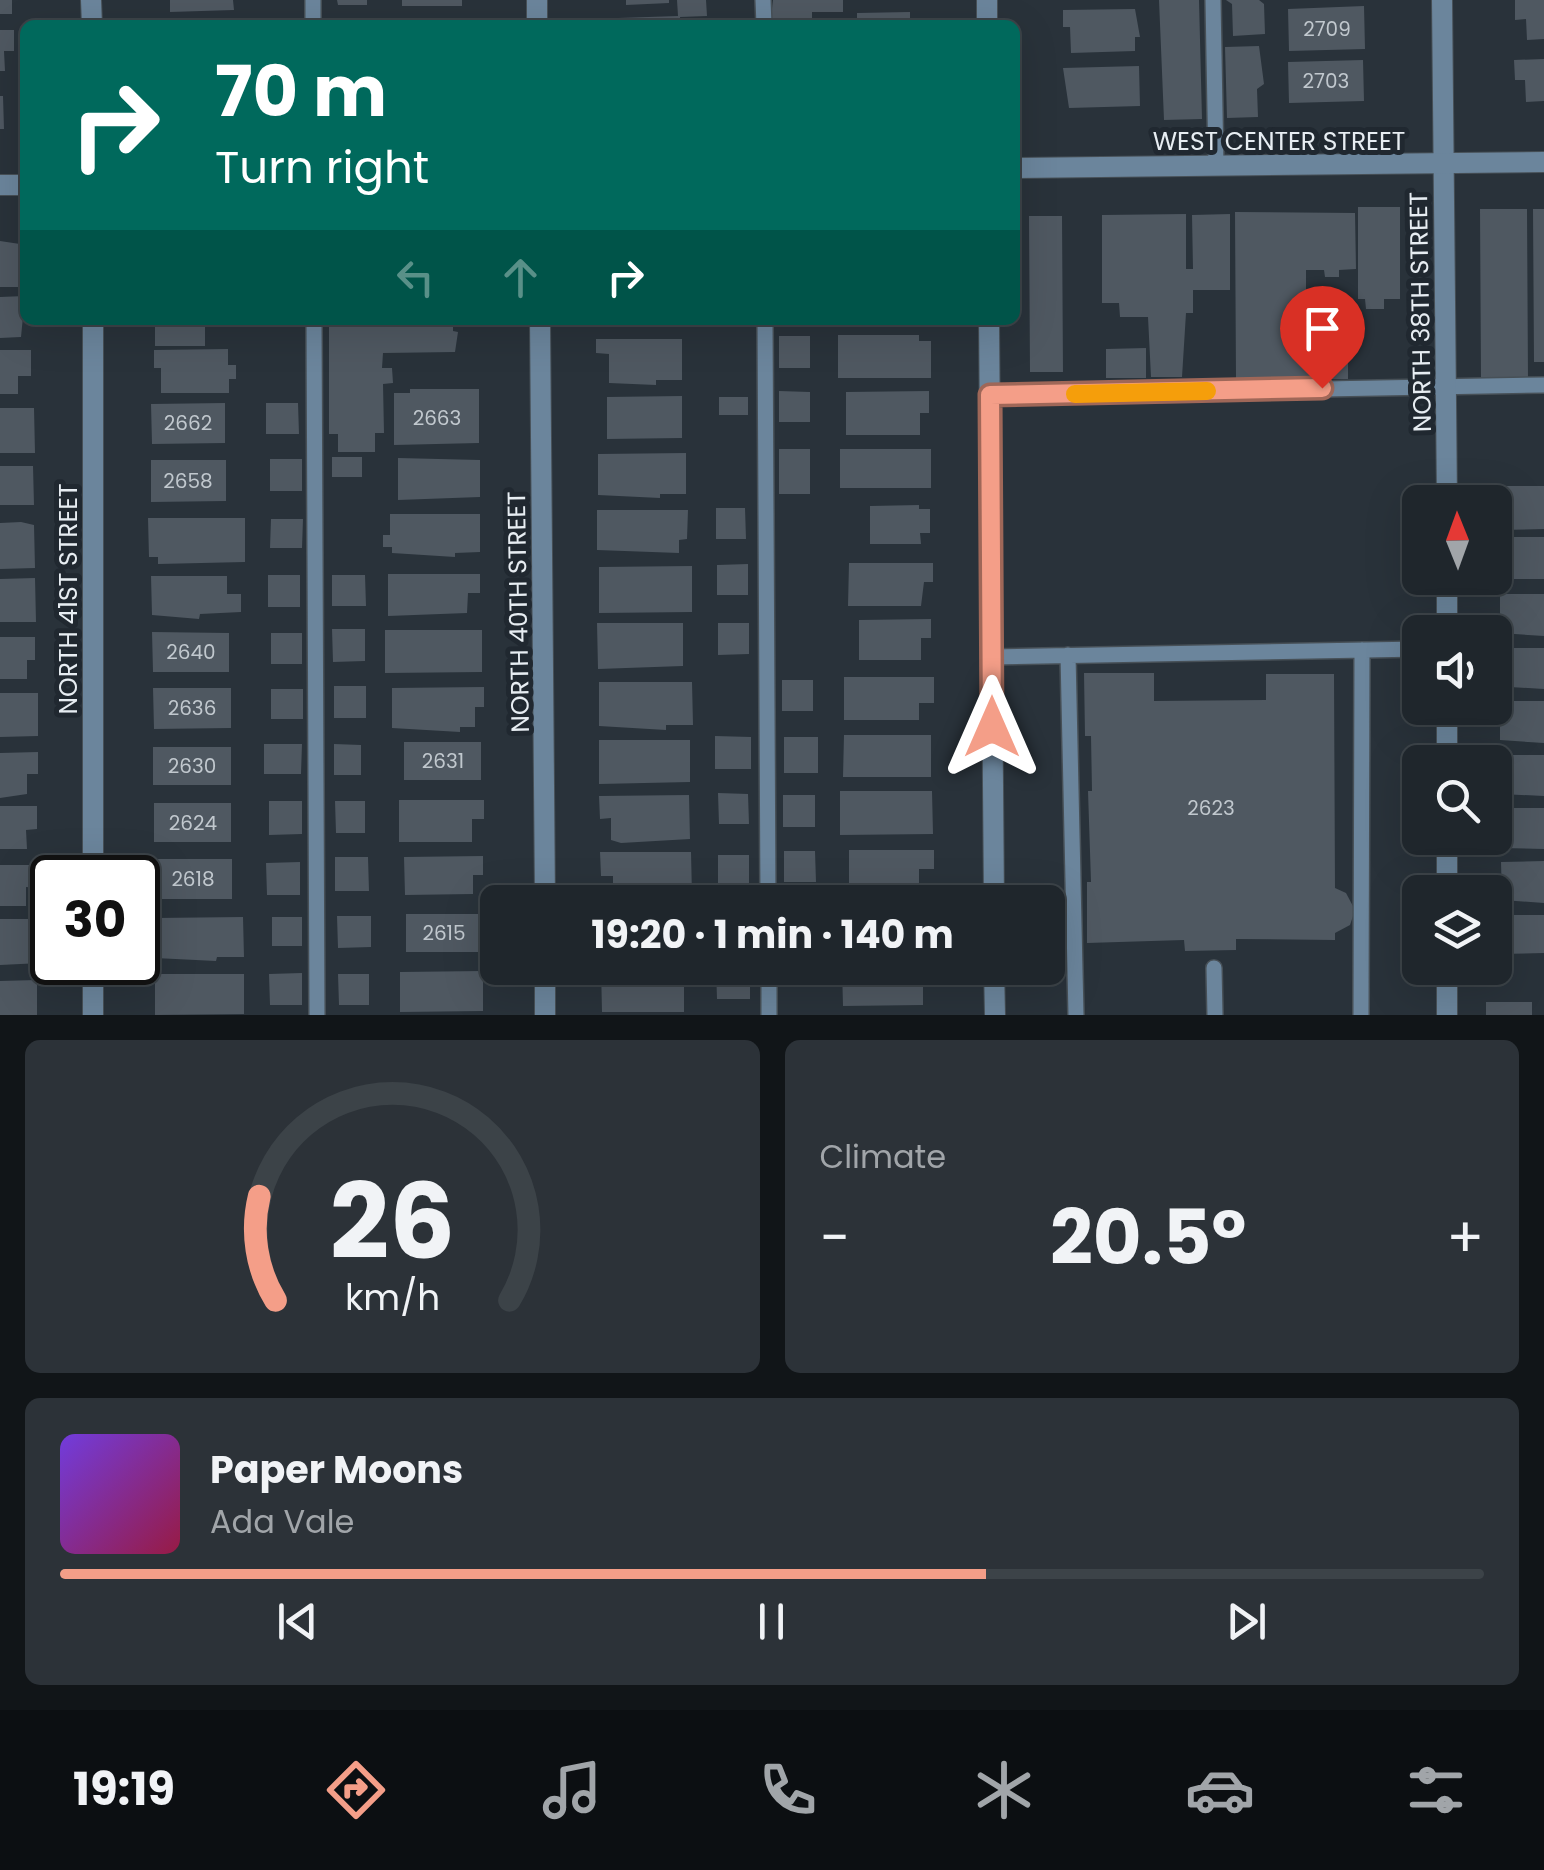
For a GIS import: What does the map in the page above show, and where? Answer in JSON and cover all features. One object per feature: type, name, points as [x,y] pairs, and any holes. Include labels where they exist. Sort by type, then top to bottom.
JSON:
[{"type":"street","name":"NORTH 38TH STREET","points":[[1442,0],[1447,485]]},
{"type":"street","name":"WEST CENTER STREET","points":[[1020,168],[1544,162]]},
{"type":"street","name":"NORTH 41ST STREET","points":[[92,325],[93,855]]},
{"type":"street","name":"NORTH 40TH STREET","points":[[540,325],[545,885]]},
{"type":"street","points":[[989,325],[994,885]]},
{"type":"street","points":[[93,985],[93,1015]]},
{"type":"street","points":[[545,985],[545,1015]]},
{"type":"street","points":[[994,985],[995,1015]]},
{"type":"street","points":[[1448,985],[1448,1015]]},
{"type":"lane","points":[[1212,0],[1216,166]]},
{"type":"lane","points":[[314,325],[317,1015]]},
{"type":"lane","points":[[765,325],[768,885]]},
{"type":"lane","points":[[990,395],[1544,384]]},
{"type":"lane","points":[[992,657],[1402,649]]},
{"type":"lane","points":[[1362,650],[1362,1015]]},
{"type":"lane","points":[[1068,656],[1076,1015]]},
{"type":"lane","points":[[1214,968],[1216,1015]]},
{"type":"lane","points":[[769,985],[769,1015]]},
{"type":"building","points":[[0,0],[12,0],[12,14],[0,14]]},
{"type":"building","points":[[170,0],[233,0],[234,10],[170,12]]},
{"type":"building","points":[[337,0],[367,0],[367,5],[338,5]]},
{"type":"building","points":[[402,0],[462,0],[462,6],[402,6]]},
{"type":"building","points":[[626,0],[669,0],[669,3],[626,5]]},
{"type":"building","points":[[677,0],[706,0],[707,16],[680,17],[680,20],[618,18],[678,16]]},
{"type":"building","points":[[773,0],[843,0],[843,12],[812,12],[812,20],[771,20]]},
{"type":"building","points":[[1159,0],[1199,0],[1202,119],[1164,120]]},
{"type":"building","points":[[1226,0],[1259,0],[1264,4],[1265,34],[1233,36],[1232,4]]},
{"type":"building","points":[[1515,0],[1544,0],[1544,39],[1527,40],[1526,19],[1515,20]]},
{"type":"building","points":[[1364,6],[1365,49],[1289,51],[1288,9]]},
{"type":"building","points":[[1135,9],[1140,37],[1135,37],[1135,51],[1071,53],[1070,27],[1063,27],[1063,10]]},
{"type":"building","points":[[910,12],[910,20],[857,20],[857,13]]},
{"type":"building","points":[[0,30],[14,30],[14,51],[4,51],[5,71],[0,71]]},
{"type":"building","points":[[1259,46],[1264,84],[1257,89],[1258,117],[1227,118],[1225,47]]},
{"type":"building","points":[[1544,59],[1544,101],[1526,102],[1525,80],[1515,80],[1514,60]]},
{"type":"building","points":[[1363,60],[1364,101],[1289,103],[1288,62]]},
{"type":"building","points":[[1139,66],[1140,106],[1069,108],[1063,68]]},
{"type":"building","points":[[3,96],[4,129],[0,129]]},
{"type":"building","points":[[1358,207],[1400,207],[1400,299],[1384,299],[1384,309],[1366,309],[1365,299],[1358,299]]},
{"type":"building","points":[[1480,209],[1527,209],[1528,379],[1481,379]]},
{"type":"building","points":[[1533,209],[1544,209],[1544,362],[1534,362]]},
{"type":"building","points":[[1235,212],[1355,213],[1356,269],[1339,270],[1339,277],[1325,277],[1324,270],[1306,270],[1306,345],[1348,344],[1348,379],[1236,380]]},
{"type":"building","points":[[1186,214],[1186,269],[1193,269],[1192,215],[1230,214],[1230,290],[1193,290],[1193,313],[1186,313],[1182,377],[1151,377],[1148,317],[1120,317],[1119,303],[1102,303],[1102,215]]},
{"type":"building","points":[[1029,216],[1062,216],[1063,372],[1030,372]]},
{"type":"building","points":[[0,241],[20,244],[20,287],[0,287]]},
{"type":"building","points":[[20,296],[21,337],[0,338],[0,297]]},
{"type":"building","points":[[155,325],[205,325],[205,346],[155,346]]},
{"type":"building","points":[[329,325],[453,325],[453,331],[458,332],[455,352],[383,353],[382,368],[392,368],[393,383],[383,384],[384,433],[375,433],[375,452],[338,452],[338,434],[329,434]]},
{"type":"building","points":[[838,335],[919,335],[919,341],[931,341],[931,378],[838,378]]},
{"type":"building","points":[[779,336],[810,336],[810,368],[779,368]]},
{"type":"building","points":[[596,339],[682,339],[682,380],[656,380],[656,385],[609,383],[609,354],[596,353]]},
{"type":"building","points":[[1146,348],[1146,378],[1106,378],[1106,349]]},
{"type":"building","points":[[228,349],[228,365],[236,365],[236,379],[229,379],[229,393],[161,393],[161,368],[154,368],[154,350]]},
{"type":"building","points":[[0,350],[31,350],[31,376],[18,376],[18,394],[0,394]]},
{"type":"building","points":[[410,389],[479,389],[479,443],[394,445],[394,393],[410,393]]},
{"type":"building","points":[[779,391],[810,392],[810,422],[779,422]]},
{"type":"building","points":[[929,391],[929,413],[920,413],[920,435],[846,435],[846,392]]},
{"type":"building","points":[[682,396],[682,438],[607,439],[607,397]]},
{"type":"building","points":[[719,397],[748,397],[748,415],[719,415]]},
{"type":"building","points":[[225,403],[225,443],[152,444],[151,404]]},
{"type":"building","points":[[266,403],[298,403],[299,434],[266,434]]},
{"type":"building","points":[[0,408],[34,408],[35,453],[0,453]]},
{"type":"building","points":[[779,449],[810,449],[810,494],[779,494]]},
{"type":"building","points":[[840,449],[931,449],[931,488],[840,488]]},
{"type":"building","points":[[686,453],[686,494],[660,494],[660,498],[598,495],[598,454]]},
{"type":"building","points":[[332,457],[362,457],[362,477],[332,477]]},
{"type":"building","points":[[398,458],[480,460],[480,497],[398,500]]},
{"type":"building","points":[[270,459],[302,459],[302,491],[270,491]]},
{"type":"building","points":[[151,460],[226,460],[226,501],[151,502]]},
{"type":"building","points":[[0,466],[33,466],[34,505],[0,505]]},
{"type":"building","points":[[1512,486],[1544,486],[1544,529],[1512,530]]},
{"type":"building","points":[[919,505],[919,509],[930,509],[930,533],[920,533],[921,544],[870,544],[870,506]]},
{"type":"building","points":[[716,508],[745,508],[746,539],[716,539]]},
{"type":"building","points":[[597,510],[688,510],[687,539],[679,540],[679,553],[597,550]]},
{"type":"building","points":[[390,514],[480,514],[480,552],[455,553],[455,557],[392,553],[392,547],[383,547],[383,535],[390,535]]},
{"type":"building","points":[[148,518],[245,518],[245,562],[158,564],[158,557],[149,557]]},
{"type":"building","points":[[271,519],[303,519],[302,548],[270,548]]},
{"type":"building","points":[[0,523],[34,525],[35,568],[0,569]]},
{"type":"building","points":[[1512,537],[1544,537],[1544,579],[1512,579]]},
{"type":"building","points":[[849,563],[933,563],[933,582],[924,582],[921,606],[848,606]]},
{"type":"building","points":[[748,564],[748,595],[717,595],[717,565]]},
{"type":"building","points":[[692,566],[692,612],[599,613],[599,567]]},
{"type":"building","points":[[388,574],[480,574],[480,593],[468,593],[467,613],[388,616]]},
{"type":"building","points":[[268,575],[300,575],[300,607],[268,607]]},
{"type":"building","points":[[332,575],[365,575],[366,606],[332,606]]},
{"type":"building","points":[[151,576],[227,576],[227,594],[241,594],[241,612],[200,614],[199,619],[152,615]]},
{"type":"building","points":[[35,578],[36,622],[0,622],[0,579]]},
{"type":"building","points":[[1544,594],[1544,636],[1512,634],[1512,615],[1500,615],[1500,595]]},
{"type":"building","points":[[931,619],[931,638],[921,638],[921,660],[859,660],[859,620]]},
{"type":"building","points":[[597,623],[683,623],[683,666],[598,669]]},
{"type":"building","points":[[718,623],[749,623],[749,654],[718,655]]},
{"type":"building","points":[[332,629],[365,629],[365,661],[333,662]]},
{"type":"building","points":[[385,630],[482,630],[482,672],[385,673]]},
{"type":"building","points":[[152,632],[229,633],[229,672],[153,672]]},
{"type":"building","points":[[271,633],[302,633],[302,664],[271,664]]},
{"type":"building","points":[[0,637],[35,637],[35,660],[27,660],[27,679],[0,679]]},
{"type":"building","points":[[1512,648],[1544,648],[1544,689],[1512,687]]},
{"type":"building","points":[[1084,673],[1154,673],[1154,701],[1266,700],[1266,674],[1334,674],[1335,888],[1346,893],[1355,910],[1350,925],[1335,933],[1335,940],[1236,939],[1236,950],[1185,951],[1184,940],[1087,943],[1087,882],[1091,882],[1088,791],[1092,791],[1091,736],[1085,736]]},
{"type":"building","points":[[844,677],[934,677],[934,703],[919,703],[919,720],[844,720]]},
{"type":"building","points":[[782,680],[813,680],[813,711],[782,711]]},
{"type":"building","points":[[599,682],[692,682],[693,725],[666,725],[666,730],[599,726]]},
{"type":"building","points":[[334,686],[366,686],[366,718],[334,718]]},
{"type":"building","points":[[484,687],[484,707],[475,707],[475,727],[460,727],[460,732],[392,728],[392,688]]},
{"type":"building","points":[[153,688],[231,688],[231,728],[154,729]]},
{"type":"building","points":[[271,689],[303,689],[303,719],[271,719]]},
{"type":"building","points":[[0,693],[38,693],[38,736],[0,737]]},
{"type":"building","points":[[1512,701],[1544,701],[1544,743],[1500,740],[1500,725],[1512,725]]},
{"type":"building","points":[[844,735],[931,735],[931,777],[843,777]]},
{"type":"building","points":[[715,736],[751,737],[751,769],[715,769]]},
{"type":"building","points":[[784,737],[818,737],[818,773],[784,773]]},
{"type":"building","points":[[599,740],[690,740],[690,782],[599,784]]},
{"type":"building","points":[[404,742],[481,742],[481,780],[404,780]]},
{"type":"building","points":[[264,744],[302,744],[301,774],[264,774]]},
{"type":"building","points":[[334,744],[361,745],[361,775],[334,775]]},
{"type":"building","points":[[153,747],[231,747],[231,785],[153,785]]},
{"type":"building","points":[[38,752],[38,774],[27,774],[27,794],[0,798],[0,753]]},
{"type":"building","points":[[1512,755],[1544,755],[1544,796],[1512,795]]},
{"type":"building","points":[[840,791],[932,791],[933,834],[840,835]]},
{"type":"building","points":[[718,793],[748,794],[749,824],[719,824]]},
{"type":"building","points":[[689,795],[690,839],[621,843],[611,840],[611,818],[600,819],[599,796]]},
{"type":"building","points":[[783,795],[815,795],[815,827],[783,827]]},
{"type":"building","points":[[399,800],[484,800],[484,819],[472,819],[472,842],[399,842]]},
{"type":"building","points":[[269,801],[302,801],[302,834],[269,835]]},
{"type":"building","points":[[335,801],[365,801],[365,833],[336,833]]},
{"type":"building","points":[[154,803],[231,803],[231,842],[154,842]]},
{"type":"building","points":[[0,806],[37,806],[37,829],[26,830],[27,849],[0,849]]},
{"type":"building","points":[[1512,808],[1544,808],[1544,849],[1512,848]]},
{"type":"building","points":[[849,850],[934,850],[934,869],[919,869],[919,885],[849,885]]},
{"type":"building","points":[[784,851],[815,851],[816,882],[784,882]]},
{"type":"building","points":[[600,852],[691,852],[692,885],[613,885],[613,876],[601,876]]},
{"type":"building","points":[[718,855],[749,855],[749,884],[718,885]]},
{"type":"building","points":[[483,856],[483,875],[473,875],[473,894],[405,895],[404,857]]},
{"type":"building","points":[[335,857],[368,857],[369,891],[335,891]]},
{"type":"building","points":[[160,859],[232,859],[232,899],[160,899]]},
{"type":"building","points":[[1544,861],[1544,903],[1512,901],[1512,875],[1501,875],[1501,862]]},
{"type":"building","points":[[300,862],[300,895],[267,895],[266,863]]},
{"type":"building","points":[[0,865],[30,865],[26,906],[0,906]]},
{"type":"building","points":[[406,914],[480,914],[480,952],[406,952]]},
{"type":"building","points":[[1512,915],[1544,915],[1544,953],[1512,954]]},
{"type":"building","points":[[337,916],[371,916],[371,947],[338,948]]},
{"type":"building","points":[[243,917],[244,957],[217,957],[216,961],[160,958],[160,918]]},
{"type":"building","points":[[272,917],[302,917],[302,946],[272,946]]},
{"type":"building","points":[[0,919],[30,919],[30,964],[0,965]]},
{"type":"building","points":[[480,971],[483,1011],[400,1012],[400,972]]},
{"type":"building","points":[[302,973],[302,1005],[270,1005],[269,974]]},
{"type":"building","points":[[160,974],[244,974],[244,1014],[155,1015],[155,985],[160,985]]},
{"type":"building","points":[[338,974],[369,974],[369,1005],[339,1005]]},
{"type":"building","points":[[30,980],[30,985],[37,985],[37,1015],[0,1015],[0,981]]},
{"type":"building","points":[[601,985],[684,985],[684,1012],[602,1012]]},
{"type":"building","points":[[717,985],[750,985],[750,999],[717,999]]},
{"type":"building","points":[[842,985],[923,985],[923,1005],[843,1006]]},
{"type":"building","points":[[1486,1002],[1532,1002],[1532,1015],[1486,1015]]},
{"type":"slow traffic","points":[[1075,394],[1207,391]]},
{"type":"route","points":[[992,727],[990,395],[1322,388]]}]
